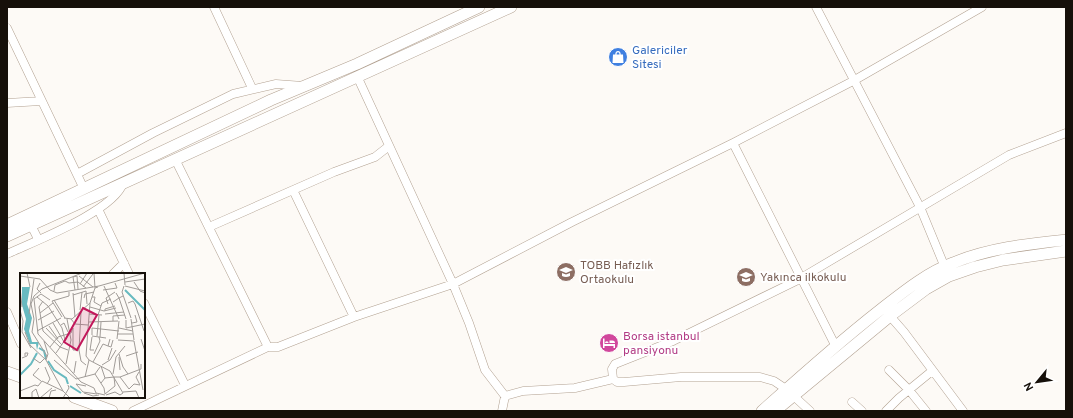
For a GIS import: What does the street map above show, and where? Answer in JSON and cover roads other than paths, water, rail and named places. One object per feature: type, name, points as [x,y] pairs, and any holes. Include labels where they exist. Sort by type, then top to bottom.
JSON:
[{"type":"main road","points":[[7,225],[304,86],[479,7]]},
{"type":"main road","points":[[7,236],[511,7]]},
{"type":"main road","points":[[775,411],[790,392],[835,345],[910,288],[947,272],[986,252],[1066,240]]},
{"type":"main road","points":[[762,411],[790,392],[947,272],[1003,260],[1048,255],[1066,251]]},
{"type":"main road","points":[[7,372],[20,377]]},
{"type":"main road","points":[[77,398],[110,411]]},
{"type":"street","points":[[214,7],[252,88]]},
{"type":"street","points":[[816,7],[853,81],[920,207],[947,272]]},
{"type":"street","points":[[133,411],[268,346],[278,347],[354,317],[453,284],[572,222],[733,143],[853,81],[982,7]]},
{"type":"street","points":[[7,28],[84,189]]},
{"type":"street","points":[[357,76],[453,284],[469,322],[485,370],[506,396]]},
{"type":"street","points":[[77,174],[153,133],[233,94],[252,88],[276,84],[304,86]]},
{"type":"street","points":[[7,104],[41,101]]},
{"type":"street","points":[[613,379],[612,369],[615,364],[673,341],[801,278],[1009,155],[1066,133]]},
{"type":"street","points":[[733,143],[835,345]]},
{"type":"street","points":[[209,227],[334,172],[375,157],[389,146]]},
{"type":"street","points":[[175,159],[268,346]]},
{"type":"street","points":[[7,254],[88,216],[116,195],[123,183]]},
{"type":"street","points":[[293,190],[354,317]]},
{"type":"street","points":[[98,209],[129,273]]},
{"type":"street","points":[[31,226],[38,239]]},
{"type":"street","points":[[114,273],[124,263]]},
{"type":"street","points":[[145,305],[185,385]]},
{"type":"street","points":[[7,312],[20,342]]},
{"type":"street","points":[[890,316],[904,332],[963,411]]},
{"type":"street","points":[[889,370],[909,390],[926,411]]},
{"type":"street","points":[[886,411],[932,371]]},
{"type":"street","points":[[506,396],[523,392],[575,388],[613,379],[618,382],[624,382],[682,377],[760,377],[774,381],[790,392],[810,411]]},
{"type":"street","points":[[502,411],[506,396]]},
{"type":"street","points":[[852,402],[862,411]]},
{"type":"place","name":"Galericiler Sitesi","points":[[618,57]]},
{"type":"place","name":"TOBB Hafızlık Ortaokulu","points":[[566,272]]},
{"type":"place","name":"Yakınca ilkokulu","points":[[746,277]]},
{"type":"place","name":"Borsa istanbul pansiyonu","points":[[609,343]]}]
